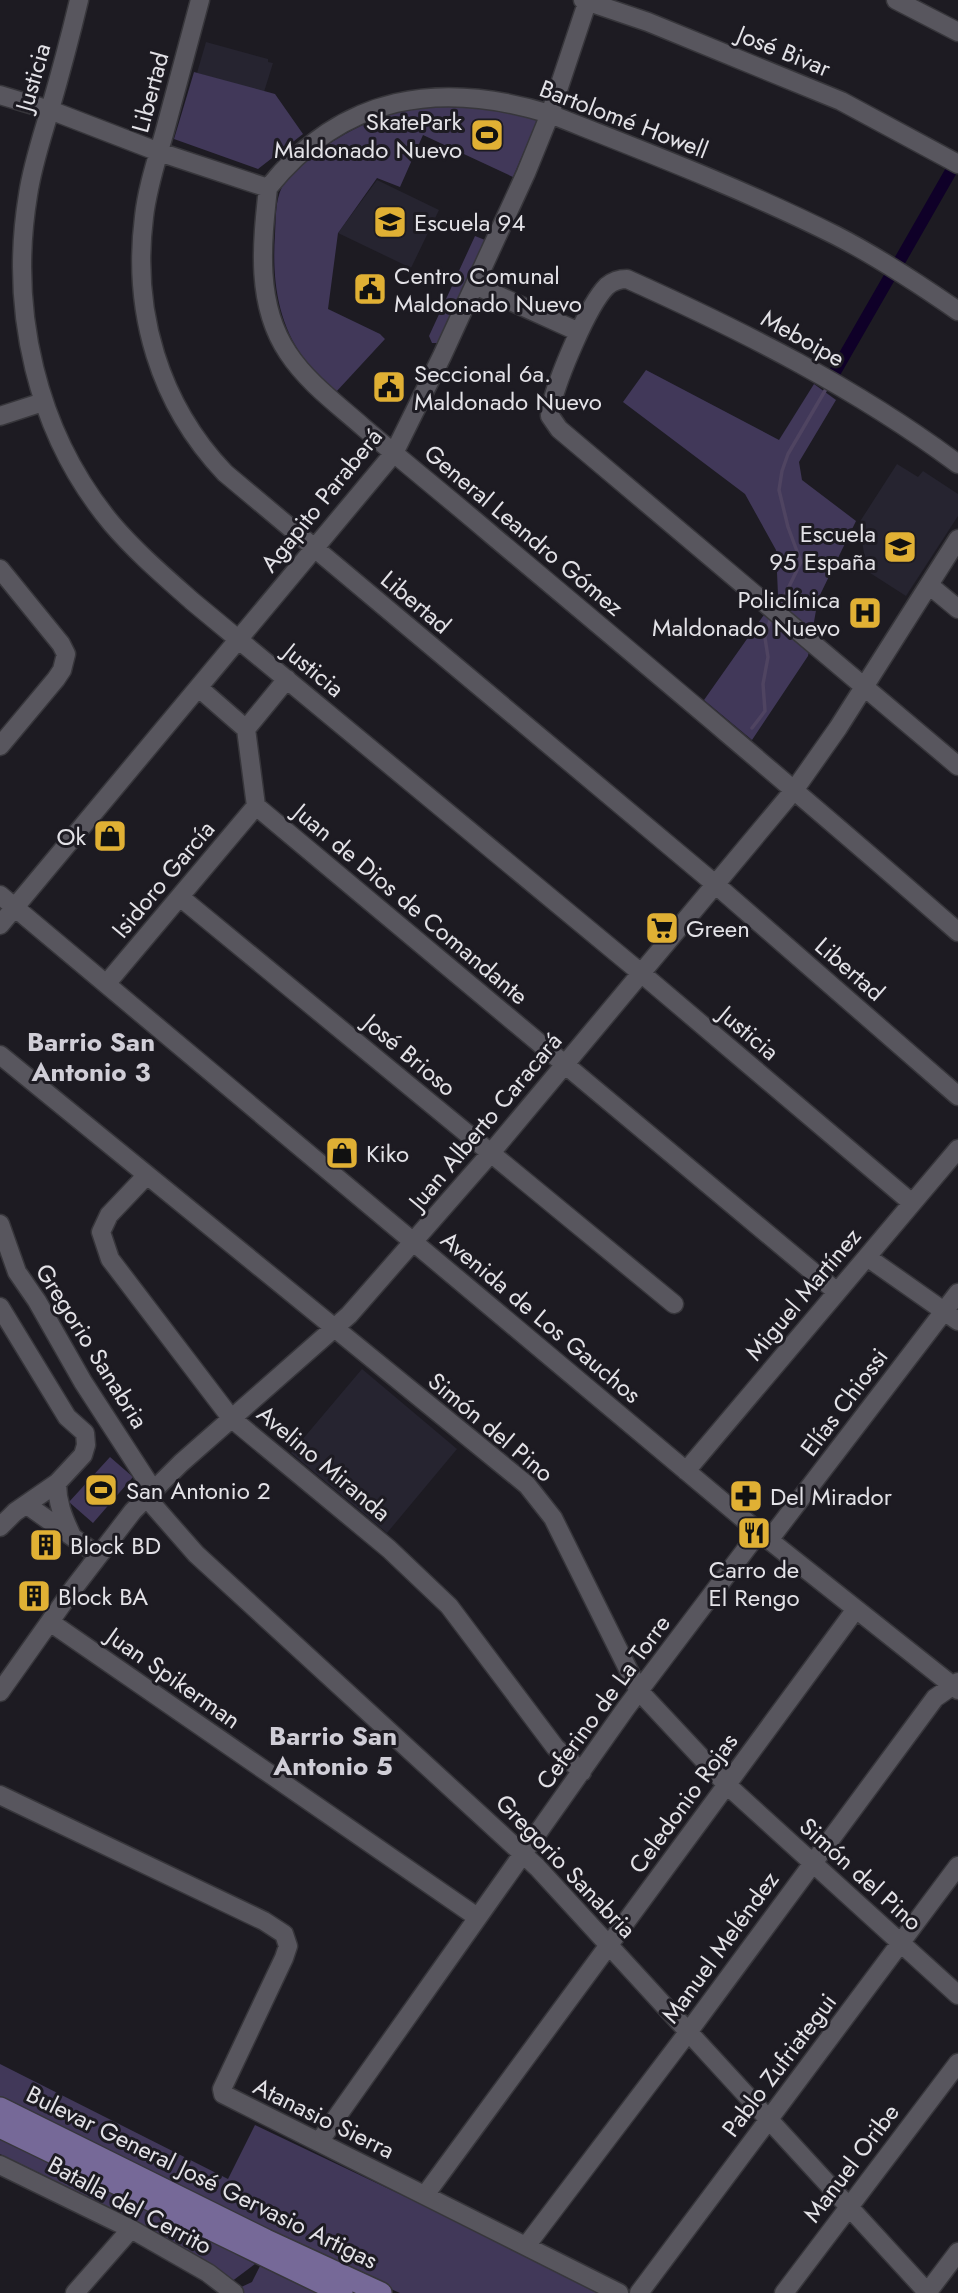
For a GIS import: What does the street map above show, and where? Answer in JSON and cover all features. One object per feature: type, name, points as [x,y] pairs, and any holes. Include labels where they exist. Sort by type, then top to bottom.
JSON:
[{"type":"main road","name":"Bulevar General José Gervasio Artigas","points":[[0,2108],[254,2235],[381,2293]]},
{"type":"main road","name":"Bulevar General José Gervasio Artigas","points":[[0,2127],[342,2293]]},
{"type":"street","name":"Justicia","points":[[79,0],[28,193],[21,278],[28,335],[43,402],[77,474],[111,523],[131,546],[238,640],[641,973],[912,1203]]},
{"type":"street","name":"Libertad","points":[[200,0],[144,214],[141,272],[148,331],[165,384],[187,426],[211,458],[314,549],[715,884],[958,1096]]},
{"type":"street","name":"Agapito Paraberá","points":[[0,925],[394,453],[475,285],[550,114],[586,0]]},
{"type":"street","name":"José Bivar","points":[[586,0],[648,22],[841,101],[958,164]]},
{"type":"street","points":[[896,0],[958,32]]},
{"type":"street","points":[[0,95],[50,110],[159,152],[268,188]]},
{"type":"street","name":"Bartolomé Howell","points":[[268,188],[300,152],[358,115],[388,104],[418,97],[451,96],[516,104],[550,114],[752,196],[825,231],[958,311]]},
{"type":"street","name":"General Leandro Gómez","points":[[268,188],[263,247],[265,293],[271,322],[288,353],[311,380],[794,789],[958,932]]},
{"type":"street","name":"Meboipe","points":[[579,332],[603,291],[614,281],[627,279],[727,325],[817,372],[915,433],[958,464]]},
{"type":"street","points":[[475,285],[579,332],[553,397],[550,416],[559,429],[958,766]]},
{"type":"street","points":[[0,416],[43,402]]},
{"type":"street","name":"Juan Alberto Caracará","points":[[0,1692],[98,1555],[150,1493],[230,1418],[349,1315],[490,1154],[794,789],[865,685],[958,539]]},
{"type":"street","points":[[0,569],[61,644],[66,654],[66,660],[56,679],[0,746]]},
{"type":"street","points":[[929,585],[958,609]]},
{"type":"street","points":[[199,688],[246,729],[287,679]]},
{"type":"street","name":"Juan de Dios de Comandante","points":[[246,729],[256,806],[837,1292]]},
{"type":"street","name":"Isidoro García","points":[[107,984],[256,806]]},
{"type":"street","name":"Avenida de Los Gauchos","points":[[0,895],[764,1536],[956,1686]]},
{"type":"street","name":"José Brioso","points":[[180,897],[674,1304]]},
{"type":"street","name":"Simón del Pino","points":[[0,1055],[534,1492],[553,1518],[639,1691],[727,1784],[958,1995]]},
{"type":"street","name":"Miguel Martínez","points":[[686,1471],[958,1149]]},
{"type":"street","name":"Avelino Miranda","points":[[146,1175],[110,1215],[101,1232],[110,1259],[230,1418],[389,1549],[449,1606],[555,1747],[582,1772]]},
{"type":"street","name":"Gregorio Sanabria","points":[[0,1224],[17,1272],[37,1301],[150,1493],[196,1554],[523,1853],[927,2293]]},
{"type":"street","points":[[867,1256],[951,1316]]},
{"type":"street","name":"Elías Chiossi","points":[[764,1536],[951,1316],[958,1293]]},
{"type":"street","points":[[0,1307],[67,1417],[85,1433],[86,1445],[83,1455],[57,1483],[15,1512],[0,1527]]},
{"type":"street","points":[[57,1483],[61,1508],[71,1534]]},
{"type":"street","points":[[27,1505],[98,1555]]},
{"type":"street","name":"Ceferino de La Torre","points":[[319,2142],[639,1691],[764,1536]]},
{"type":"street","name":"Celedonio Rojas","points":[[425,2195],[856,1609]]},
{"type":"street","name":"Juan Spikerman","points":[[50,1622],[477,1917]]},
{"type":"street","name":"Manuel Meléndez","points":[[526,2246],[935,1699],[956,1686]]},
{"type":"street","name":"Atanasio Sierra","points":[[0,1795],[264,1921],[284,1934],[288,1946],[284,1958],[221,2091],[226,2096],[619,2293]]},
{"type":"street","name":"Pablo Zufriategui","points":[[639,2293],[958,1866]]},
{"type":"street","name":"Manuel Oribe","points":[[784,2293],[958,2063]]},
{"type":"street","name":"Batalla del Cerrito","points":[[0,2165],[131,2229],[208,2273],[234,2293]]},
{"type":"street","points":[[75,2293],[131,2229]]},
{"type":"street","points":[[927,2293],[958,2252]]},
{"type":"shaded area","points":[[206,42],[268,59],[268,62],[273,63],[264,92],[197,73]]},
{"type":"shaded area","points":[[194,72],[275,94],[303,134],[258,169],[174,139]]},
{"type":"shaded area","points":[[455,106],[481,108],[537,121],[513,177],[423,135],[400,187],[377,178],[338,233],[328,309],[385,339],[336,392],[303,357],[282,314],[274,267],[280,192],[285,181],[298,166],[352,130],[400,112]]},
{"type":"shaded area","name":"Escuela 94","points":[[377,180],[439,210],[411,268],[338,233]]},
{"type":"shaded area","points":[[475,236],[485,240],[438,343],[432,343],[429,336]]},
{"type":"shaded area","points":[[646,370],[779,440],[814,384],[836,400],[799,462],[802,480],[856,521],[818,599],[808,656],[752,740],[704,700],[778,595],[776,550],[745,494],[623,402]]},
{"type":"shaded area","name":"Escuela 95 España","points":[[897,464],[918,477],[923,471],[958,494],[958,516],[906,596],[867,571],[859,523]]},
{"type":"shaded area","points":[[362,1369],[457,1449],[387,1533],[291,1453]]},
{"type":"shaded area","name":"San Antonio 2","points":[[110,1457],[133,1477],[93,1523],[69,1502]]},
{"type":"shaded area","points":[[0,2064],[228,2179],[255,2125],[607,2293],[400,2293],[320,2258],[0,2102]]},
{"type":"shaded area","points":[[0,2135],[255,2264],[231,2282],[98,2202],[0,2154]]},
{"type":"shaded area","points":[[261,2264],[326,2293],[239,2293],[237,2289],[252,2282]]},
{"type":"waterway","points":[[899,262],[951,171]]},
{"type":"waterway","points":[[835,372],[889,278]]},
{"type":"waterway","points":[[780,605],[801,562],[788,527],[779,490],[782,471],[788,454],[826,389]]},
{"type":"waterway","points":[[752,728],[765,711],[763,684],[768,657],[765,638],[771,617]]},
{"type":"place","name":"SkatePark Maldonado Nuevo","points":[[487,135]]},
{"type":"place","name":"Escuela 94","points":[[390,222]]},
{"type":"place","name":"Centro Comunal Maldonado Nuevo","points":[[370,289]]},
{"type":"place","name":"Seccional 6a. Maldonado Nuevo","points":[[389,387]]},
{"type":"place","name":"Escuela 95 España","points":[[900,547]]},
{"type":"place","name":"Policlínica Maldonado Nuevo","points":[[865,613]]},
{"type":"place","name":"Ok","points":[[110,836]]},
{"type":"place","name":"Green","points":[[662,928]]},
{"type":"place","name":"Kiko","points":[[342,1153]]},
{"type":"place","name":"San Antonio 2","points":[[101,1490]]},
{"type":"place","name":"Del Mirador","points":[[746,1496]]},
{"type":"place","name":"Carro de El Rengo","points":[[754,1533]]},
{"type":"place","name":"Block BD","points":[[46,1545]]},
{"type":"place","name":"Block BA","points":[[34,1596]]},
{"type":"district","name":"Barrio San Antonio 3","points":[[91,1057]]},
{"type":"district","name":"Barrio San Antonio 5","points":[[333,1751]]}]
